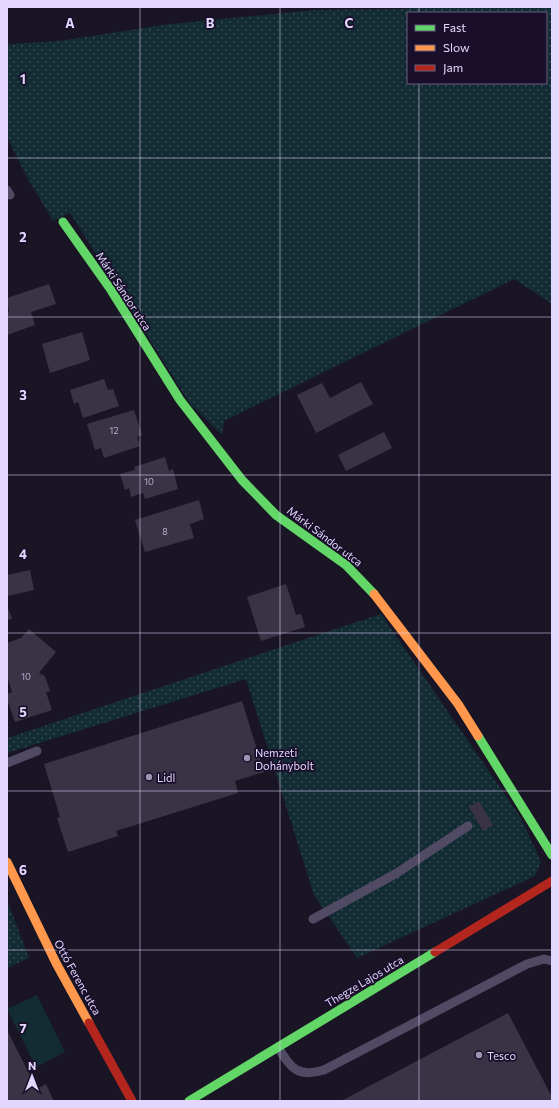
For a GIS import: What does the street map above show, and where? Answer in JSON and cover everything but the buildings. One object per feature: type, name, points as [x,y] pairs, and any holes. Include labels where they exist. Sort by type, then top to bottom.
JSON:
[{"type":"street","name":"Márki Sándor utca","points":[[63,222],[117,299],[158,367],[197,423],[234,470],[277,516],[306,539],[347,566],[366,584],[379,600],[458,704],[552,855]]},
{"type":"street","name":"Ottó Ferenc utca","points":[[7,862],[56,963],[132,1101]]},
{"type":"street","name":"Thegze Lajos utca","points":[[189,1101],[552,882]]},
{"type":"lane","points":[[7,763],[37,751]]},
{"type":"lane","points":[[313,919],[397,873],[468,826]]},
{"type":"lane","points":[[278,1047],[288,1065],[298,1072],[307,1073],[324,1070],[527,964],[544,959],[552,961]]},
{"type":"shaded area","points":[[412,7],[552,7],[552,304],[514,279],[224,421],[222,435],[190,404],[70,213],[53,221],[28,179],[7,137],[7,44],[59,41],[170,24],[315,10],[404,9]]},
{"type":"shaded area","points":[[381,614],[521,818],[541,862],[535,876],[357,958],[314,895],[246,679],[7,753],[7,738]]},
{"type":"shaded area","points":[[7,900],[29,958],[7,968]]},
{"type":"shaded area","points":[[37,995],[65,1052],[36,1067],[7,1009]]},
{"type":"traffic: fast","points":[[63,222],[111,290],[180,400],[242,480],[276,515],[346,565],[374,594]]},
{"type":"traffic: fast","points":[[478,736],[552,855]]},
{"type":"traffic: fast","points":[[189,1101],[435,952]]},
{"type":"traffic: slow","points":[[374,594],[458,704],[478,736]]},
{"type":"traffic: slow","points":[[7,862],[56,963],[89,1023]]},
{"type":"traffic: jam","points":[[435,952],[552,881]]},
{"type":"traffic: jam","points":[[89,1023],[132,1101]]},
{"type":"place","name":"Nemzeti Dohánybolt","points":[[247,758]]},
{"type":"place","name":"Lidl","points":[[149,777]]},
{"type":"place","name":"Tesco","points":[[479,1055]]}]
